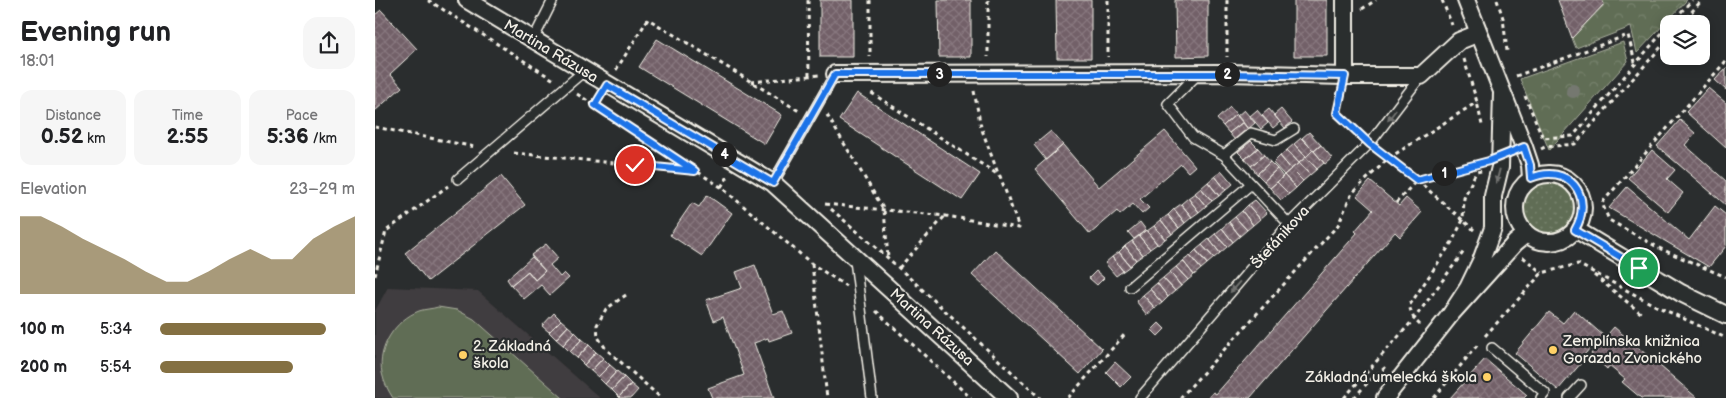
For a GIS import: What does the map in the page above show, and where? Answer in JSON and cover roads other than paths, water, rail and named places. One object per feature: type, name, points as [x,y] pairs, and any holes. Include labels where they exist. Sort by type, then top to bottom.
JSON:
[{"type":"street","name":"Martina Rázusa","points":[[467,0],[773,183],[1009,398]]},
{"type":"street","points":[[1345,0],[1345,76]]},
{"type":"street","points":[[1466,0],[1524,147],[1530,165],[1531,178]]},
{"type":"street","points":[[835,74],[869,82],[981,74],[1421,76],[1459,42],[1479,33]]},
{"type":"street","points":[[1385,398],[1469,288],[1490,239],[1493,228],[1493,196],[1500,167],[1502,93]]},
{"type":"street","points":[[1545,173],[1560,175],[1573,182],[1579,191],[1583,206],[1581,220],[1575,230],[1563,239],[1548,242],[1526,234],[1519,226],[1515,216],[1514,205],[1522,185],[1531,178],[1545,173]]},
{"type":"street","points":[[1575,230],[1681,293],[1726,315]]},
{"type":"street","points":[[1451,314],[1515,242],[1526,234]]},
{"type":"lane","points":[[533,40],[553,0]]},
{"type":"lane","points":[[459,179],[584,71]]},
{"type":"lane","points":[[773,183],[835,74]]},
{"type":"lane","points":[[1198,74],[1168,104],[1193,137],[1224,155],[1289,224]]},
{"type":"lane","name":"Štefánikova","points":[[1139,398],[1289,224],[1370,144],[1421,76]]},
{"type":"lane","points":[[1224,155],[1251,133],[1276,140],[1294,129]]},
{"type":"lane","points":[[1130,287],[1251,184]]},
{"type":"lane","points":[[855,257],[872,398]]},
{"type":"lane","points":[[1492,348],[1546,396]]},
{"type":"lane","points":[[1569,398],[1581,385]]},
{"type":"place","name":"Zemplínska knižnica Gorazda Zvonického","points":[[1553,350]]},
{"type":"place","name":"2. Základná škola","points":[[463,355]]},
{"type":"place","name":"Základná umelecká škola","points":[[1487,377]]}]
